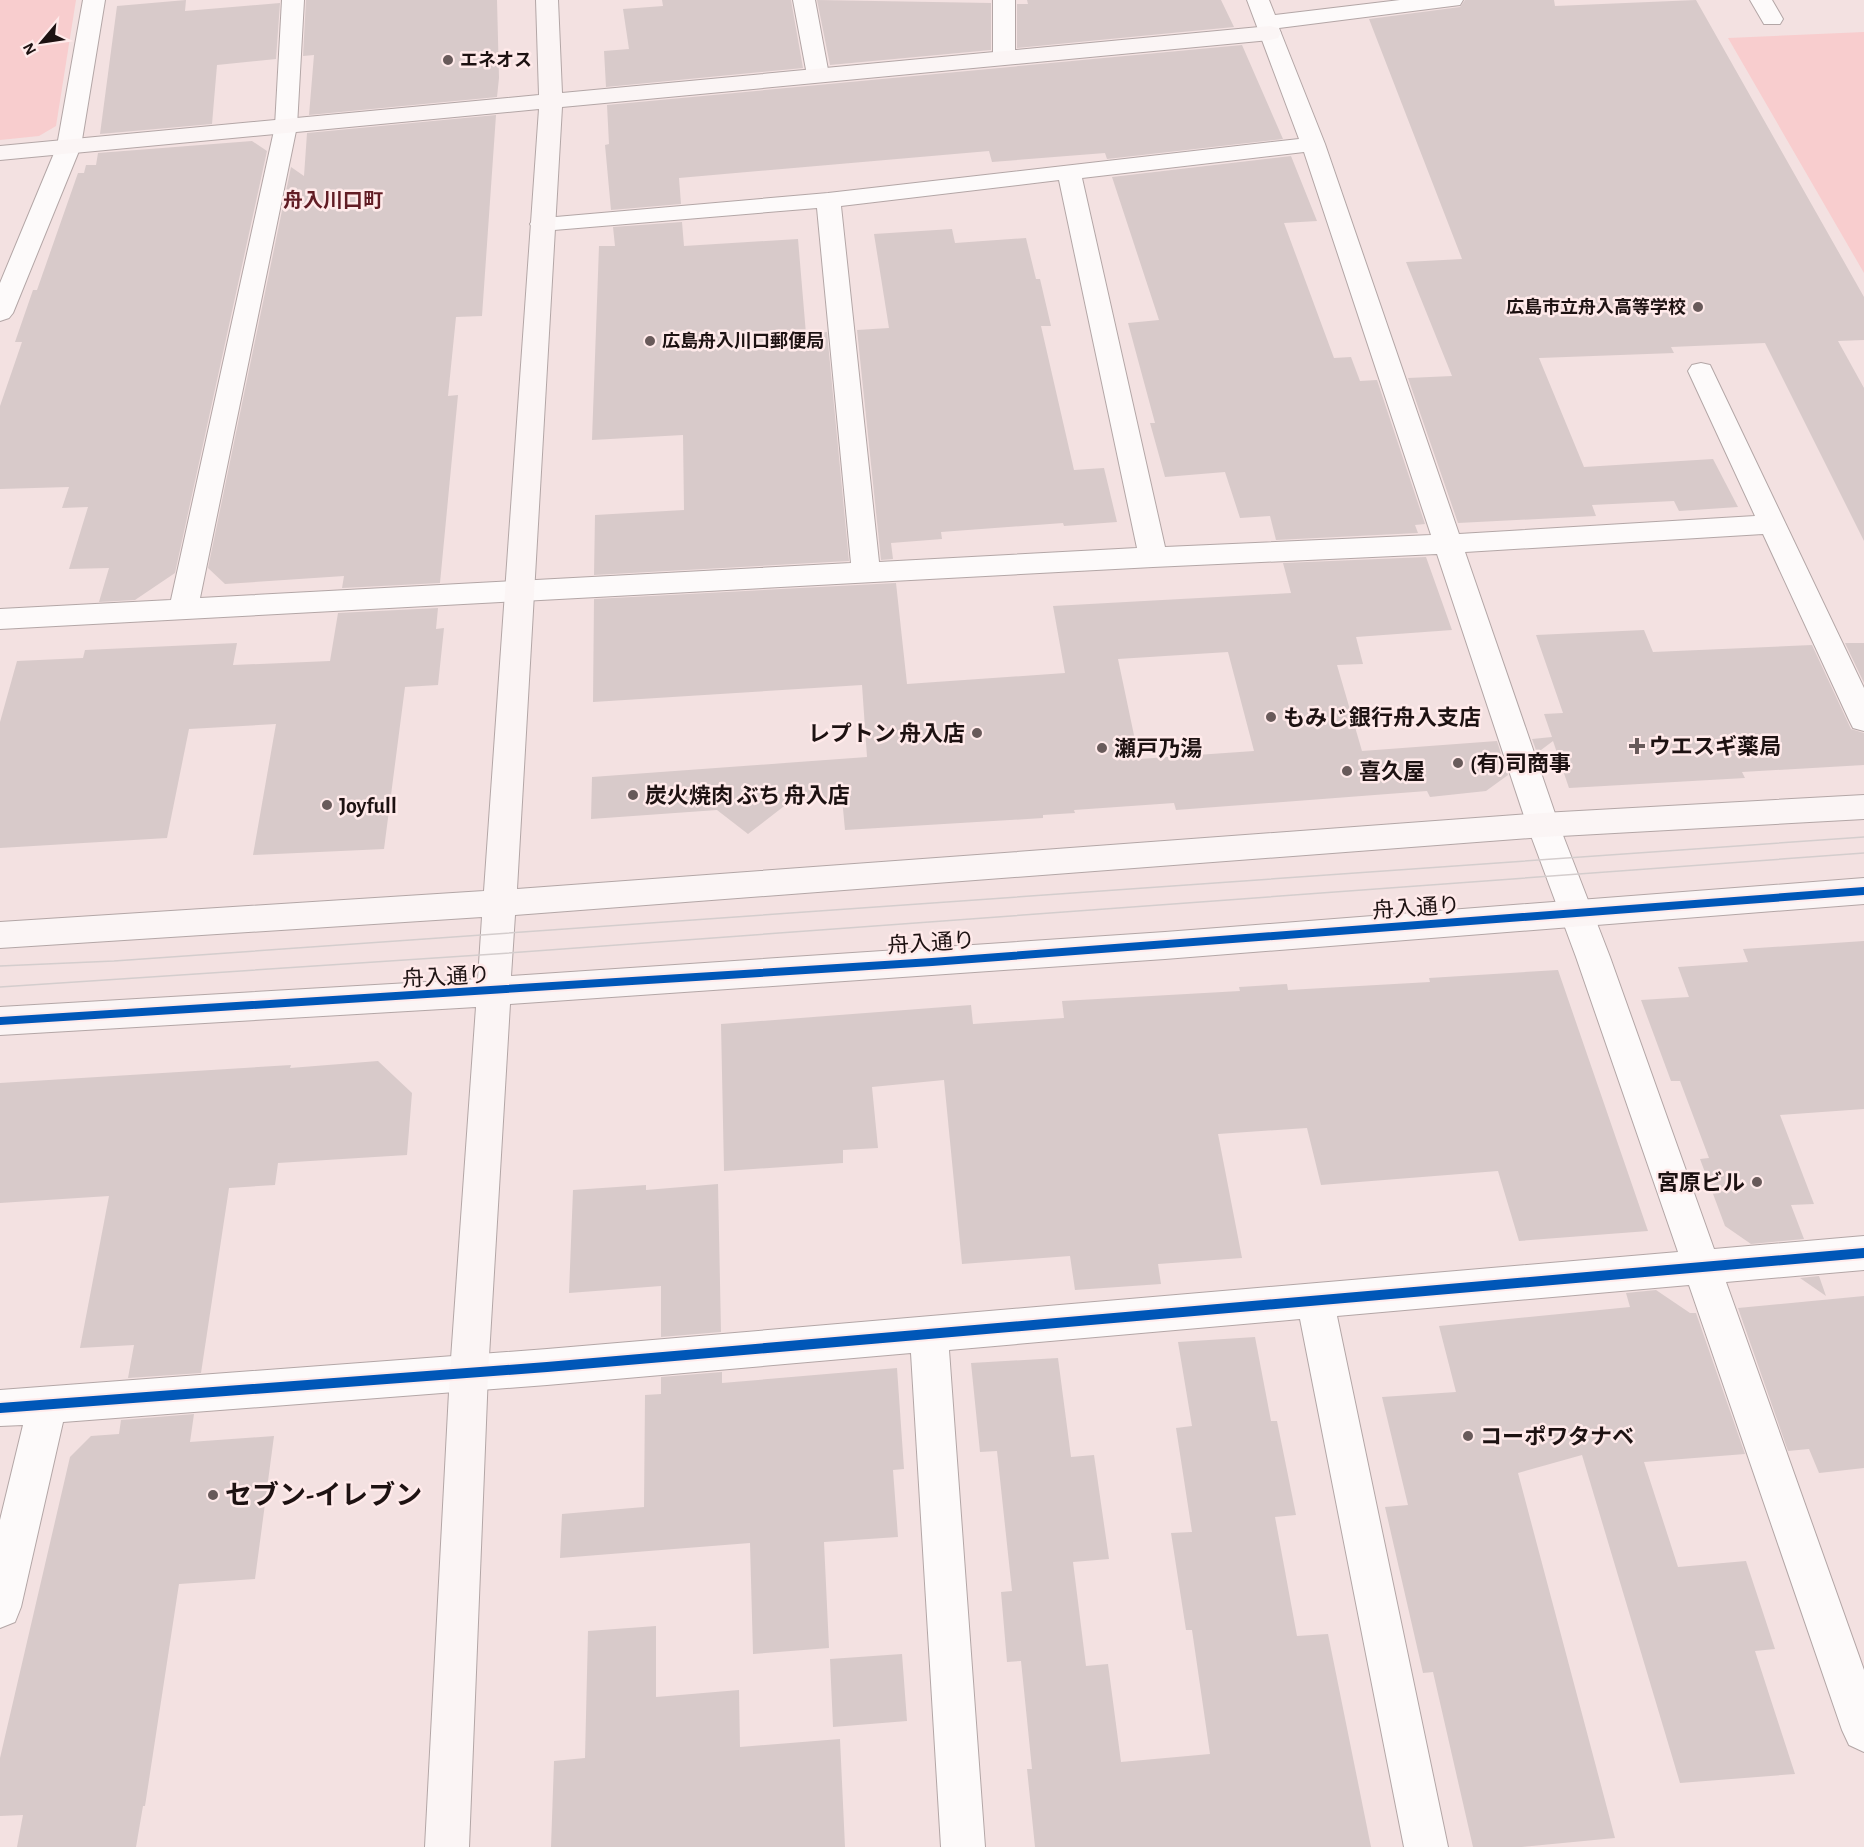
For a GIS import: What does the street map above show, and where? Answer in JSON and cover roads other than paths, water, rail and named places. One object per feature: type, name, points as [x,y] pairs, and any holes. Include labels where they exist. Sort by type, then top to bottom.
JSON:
[{"type":"street","points":[[0,313],[69,146],[94,0]]},
{"type":"street","points":[[183,610],[286,126],[292,0]]},
{"type":"street","points":[[447,1847],[469,1373],[551,102],[547,0]]},
{"type":"street","points":[[804,0],[818,75]]},
{"type":"street","points":[[1004,0],[1004,57]]},
{"type":"street","points":[[0,153],[1004,57],[1265,19],[1452,0]]},
{"type":"street","points":[[1761,0],[1772,19]]},
{"type":"street","points":[[1265,19],[1313,144],[1446,544],[1864,1730]]},
{"type":"street","points":[[542,224],[828,200],[1313,144]]},
{"type":"street","points":[[1069,173],[1153,557]]},
{"type":"street","points":[[828,200],[866,572]]},
{"type":"street","points":[[1701,371],[1864,720]]},
{"type":"street","points":[[0,619],[1153,557],[1446,544],[1773,524]]},
{"type":"street","points":[[0,935],[498,903],[1544,825],[1864,807]]},
{"type":"street","name":"舟入通り","points":[[0,1021],[492,993],[1577,915],[1864,891]]},
{"type":"street","points":[[0,1408],[402,1376],[469,1373],[1702,1265],[1864,1253]]},
{"type":"street","points":[[1315,1300],[1426,1847]]},
{"type":"street","points":[[929,1334],[963,1847]]},
{"type":"street","points":[[0,1607],[47,1404]]},
{"type":"tram line","points":[[0,966],[114,961],[1864,837]]},
{"type":"tram line","points":[[0,987],[495,954],[1864,853]]},
{"type":"place","name":"エネオス","points":[[448,60]]},
{"type":"place","name":"広島市立舟入高等学校","points":[[1698,307]]},
{"type":"place","name":"広島舟入川口郵便局","points":[[650,341]]},
{"type":"place","name":"もみじ銀行舟入支店","points":[[1271,717]]},
{"type":"place","name":"レプトン 舟入店","points":[[977,733]]},
{"type":"place","name":"ウエスギ薬局","points":[[1637,746]]},
{"type":"place","name":"瀬戸乃湯","points":[[1102,748]]},
{"type":"place","name":"(有)司商事","points":[[1458,763]]},
{"type":"place","name":"喜久屋","points":[[1347,771]]},
{"type":"place","name":"炭火焼肉 ぶち 舟入店","points":[[633,795]]},
{"type":"place","name":"Joyfull","points":[[327,805]]},
{"type":"place","name":"宮原ビル","points":[[1757,1182]]},
{"type":"place","name":"コーポワタナベ","points":[[1468,1436]]},
{"type":"place","name":"セブン-イレブン","points":[[213,1495]]},
{"type":"district","name":"舟入川口町","points":[[333,200]]}]
